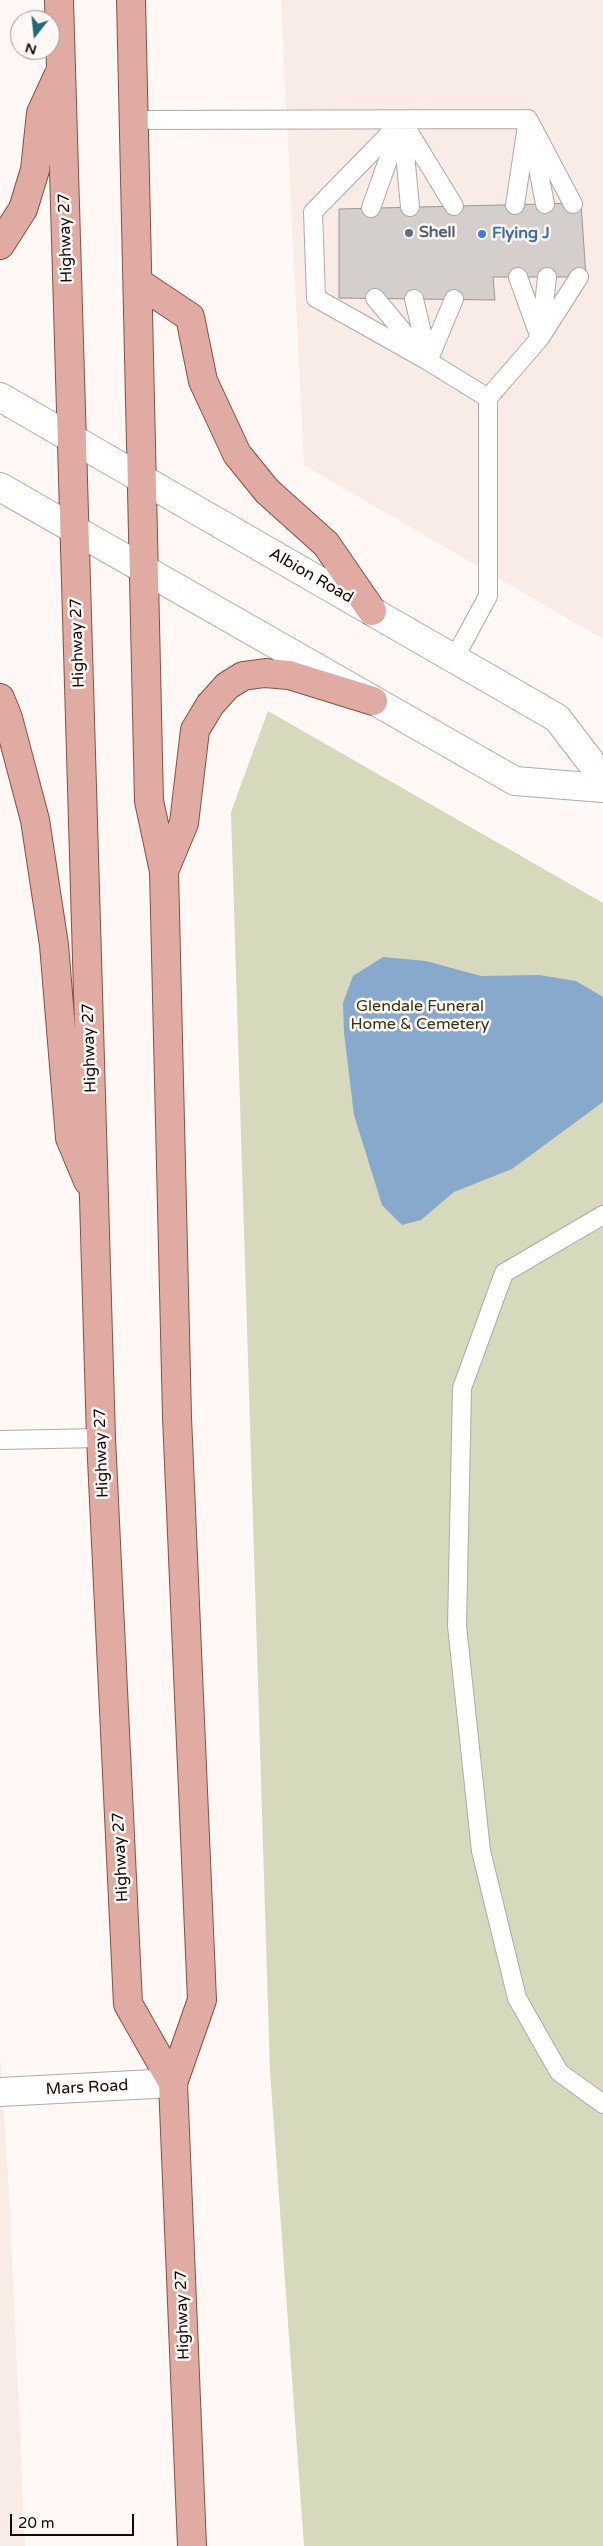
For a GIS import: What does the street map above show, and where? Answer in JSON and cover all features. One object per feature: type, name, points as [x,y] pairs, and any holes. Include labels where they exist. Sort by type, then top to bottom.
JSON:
[{"type":"main road","name":"Highway 27","points":[[59,0],[101,1438],[128,2004],[173,2083]]},
{"type":"main road","name":"Highway 27","points":[[131,0],[139,283],[149,801],[164,871],[177,1417],[202,2000],[173,2083],[192,2546]]},
{"type":"main road","points":[[0,244],[23,209],[35,170],[41,114],[61,70]]},
{"type":"main road","points":[[139,283],[190,317],[203,380],[237,454],[267,491],[326,544],[372,612]]},
{"type":"main road","name":"Albion Road","points":[[0,397],[557,718],[603,778]]},
{"type":"main road","points":[[0,487],[515,781],[603,788]]},
{"type":"main road","points":[[164,871],[184,822],[195,730],[210,705],[227,686],[243,676],[264,673],[289,675],[373,701]]},
{"type":"main road","points":[[0,698],[8,718],[35,820],[54,945],[70,1138],[94,1194]]},
{"type":"main road","name":"Mars Road","points":[[0,2092],[173,2083]]},
{"type":"lane","points":[[134,120],[402,121],[528,119]]},
{"type":"lane","points":[[528,119],[573,204]]},
{"type":"lane","points":[[528,119],[545,204]]},
{"type":"lane","points":[[515,205],[528,119]]},
{"type":"lane","points":[[402,121],[454,206]]},
{"type":"lane","points":[[402,121],[410,207]]},
{"type":"lane","points":[[371,208],[402,121]]},
{"type":"lane","points":[[402,121],[313,212],[316,298],[428,361],[488,398]]},
{"type":"lane","points":[[518,277],[540,338]]},
{"type":"lane","points":[[540,338],[548,277]]},
{"type":"lane","points":[[454,659],[488,596],[488,398],[540,338],[578,277]]},
{"type":"lane","points":[[375,298],[428,361]]},
{"type":"lane","points":[[414,298],[428,361]]},
{"type":"lane","points":[[428,361],[454,299]]},
{"type":"lane","points":[[603,1215],[504,1273],[462,1388],[457,1626],[481,1851],[518,1998],[560,2072],[603,2104]]},
{"type":"lane","points":[[0,1440],[101,1438]]},
{"type":"shaded area","points":[[281,0],[603,0],[603,639],[304,465]]},
{"type":"shaded area","points":[[0,2055],[9,2192],[25,2546],[0,2546]]},
{"type":"green space","name":"Glendale Funeral Home & Cemetery","points":[[268,711],[603,903],[603,2546],[304,2546],[270,2071],[231,812]]},
{"type":"water","points":[[383,957],[426,961],[481,976],[539,975],[576,981],[603,997],[603,1102],[512,1169],[454,1192],[421,1220],[402,1225],[382,1205],[354,1115],[344,1033],[343,1003],[353,976]]},
{"type":"building","points":[[581,203],[586,277],[493,277],[495,300],[339,298],[339,209]]},
{"type":"place","name":"Shell","points":[[409,233]]},
{"type":"place","name":"Flying J","points":[[482,234]]}]
